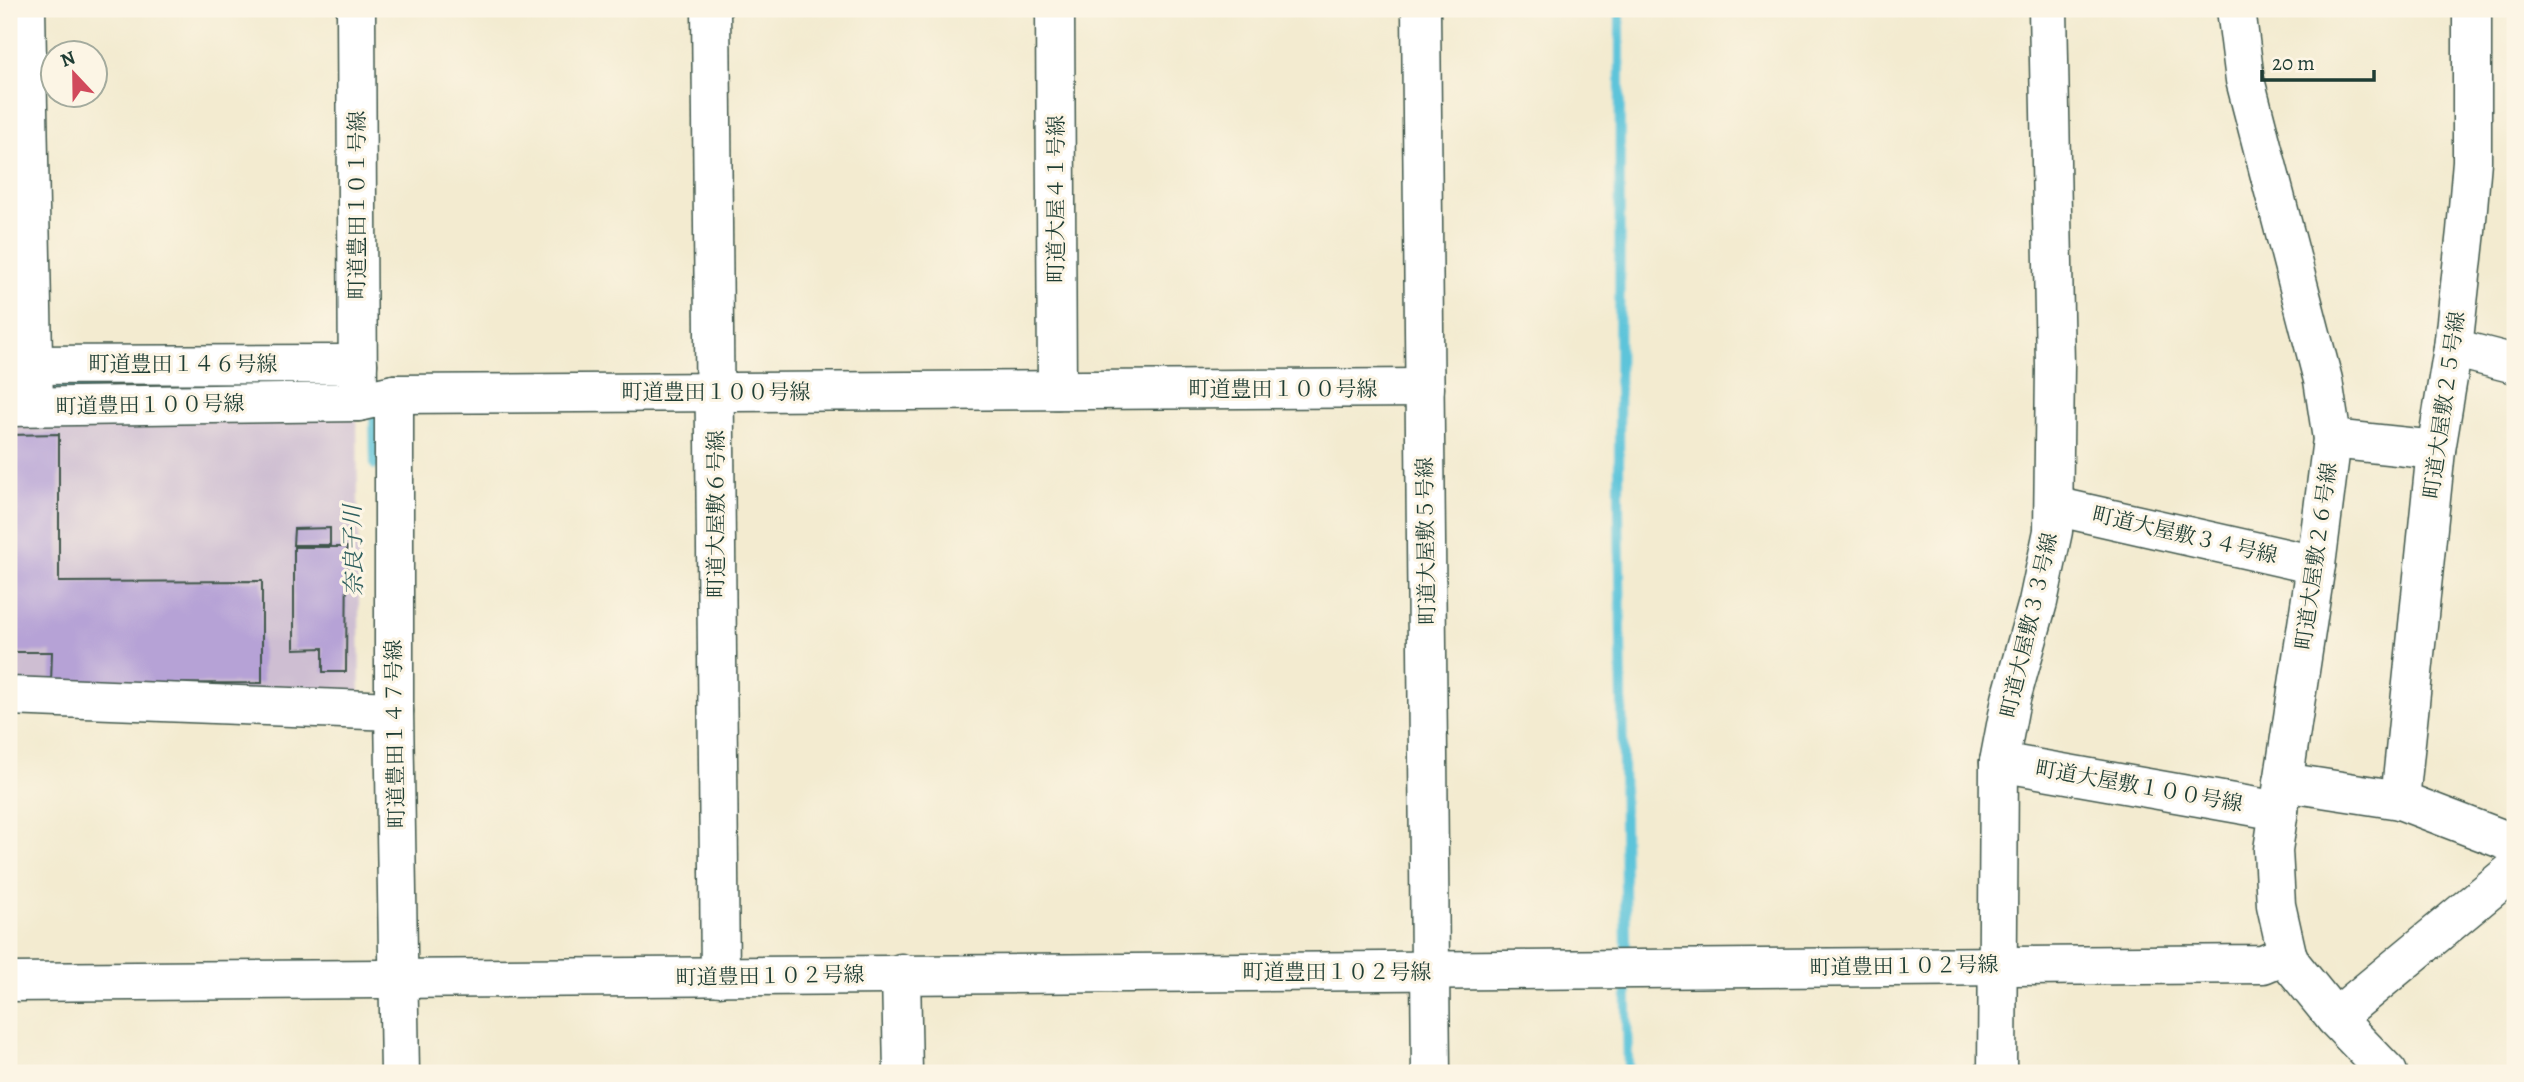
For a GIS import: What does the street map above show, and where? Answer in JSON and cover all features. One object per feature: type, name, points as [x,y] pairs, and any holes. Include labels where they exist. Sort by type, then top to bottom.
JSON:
[{"type":"street","points":[[21,406],[26,9]]},
{"type":"street","name":"町道豊田１０１号線","points":[[356,9],[358,402]]},
{"type":"street","name":"町道大屋敷６号線","points":[[711,9],[720,977]]},
{"type":"street","name":"町道大屋４１号線","points":[[1055,9],[1057,390]]},
{"type":"street","name":"町道大屋敷５号線","points":[[1421,9],[1431,1073]]},
{"type":"street","name":"町道大屋敷３３号線","points":[[1997,1073],[1999,762],[2011,699],[2041,590],[2053,531],[2055,365],[2048,9]]},
{"type":"street","name":"町道大屋敷２６号線","points":[[2236,9],[2245,80],[2323,380],[2332,439],[2272,866],[2276,905],[2287,954],[2301,977],[2335,1018],[2388,1073]]},
{"type":"street","name":"町道大屋敷２５号線","points":[[2400,800],[2436,450],[2453,348],[2472,161],[2472,9]]},
{"type":"street","points":[[2453,348],[2515,364]]},
{"type":"street","name":"町道豊田１４６号線","points":[[21,365],[358,364]]},
{"type":"street","name":"町道豊田１００号線","points":[[21,406],[358,402],[394,394],[1425,388]]},
{"type":"street","name":"町道豊田１４７号線","points":[[394,394],[394,711],[386,978],[400,1073]]},
{"type":"street","points":[[2332,439],[2436,450]]},
{"type":"street","name":"町道大屋敷３４号線","points":[[2054,506],[2316,565]]},
{"type":"street","points":[[9,696],[394,711]]},
{"type":"street","name":"町道大屋敷１００号線","points":[[1999,762],[2281,797],[2400,800],[2515,844]]},
{"type":"street","points":[[2335,1018],[2515,869]]},
{"type":"street","name":"町道豊田１０２号線","points":[[9,982],[2263,964],[2287,954]]},
{"type":"street","points":[[901,973],[902,1073]]},
{"type":"shaded area","points":[[9,124],[18,124],[23,348],[9,348]]},
{"type":"shaded area","points":[[357,411],[360,700],[9,685],[9,415]]},
{"type":"building","points":[[59,434],[59,582],[262,581],[262,683],[51,684],[52,652],[9,652],[9,435]]},
{"type":"building","points":[[330,528],[330,545],[293,545],[294,529]]},
{"type":"building","points":[[294,547],[347,547],[346,672],[323,672],[323,648],[294,649]]},
{"type":"waterway","points":[[1620,9],[1619,513],[1628,1073]]},
{"type":"waterway","name":"奈良子川","points":[[9,388],[104,387]]},
{"type":"waterway","name":"奈良子川","points":[[374,404],[375,465]]}]
